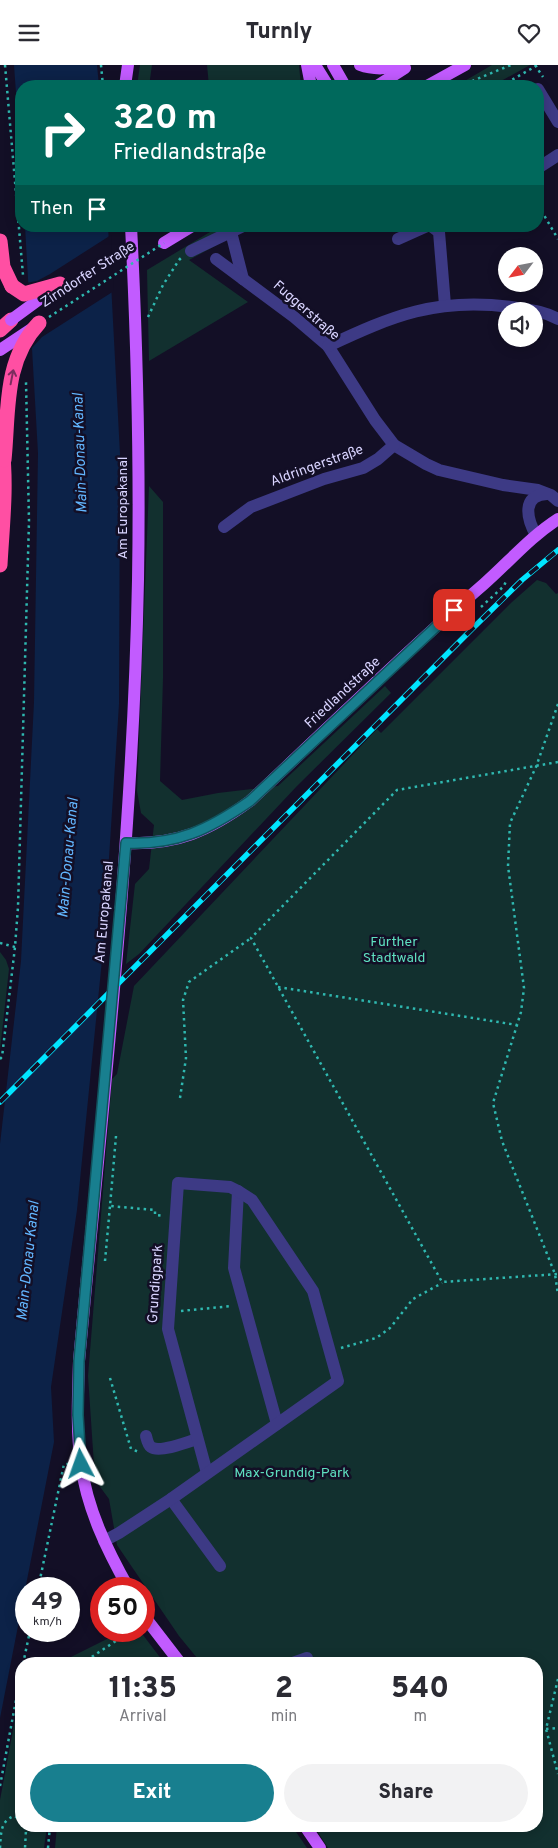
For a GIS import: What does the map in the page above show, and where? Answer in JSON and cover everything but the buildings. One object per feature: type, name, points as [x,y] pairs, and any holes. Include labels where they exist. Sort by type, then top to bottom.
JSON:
[{"type":"highway","points":[[0,241],[3,267],[7,278],[18,291],[24,294],[35,293],[60,284]]},
{"type":"highway","points":[[0,565],[4,464],[12,374],[24,343],[39,323]]},
{"type":"highway","points":[[0,434],[4,464]]},
{"type":"main road","points":[[126,80],[128,65]]},
{"type":"main road","points":[[308,65],[310,80]]},
{"type":"main road","points":[[315,65],[324,80]]},
{"type":"main road","points":[[333,65],[342,80]]},
{"type":"main road","points":[[360,65],[375,68],[403,65]]},
{"type":"main road","points":[[386,80],[409,65]]},
{"type":"main road","points":[[438,80],[465,65]]},
{"type":"main road","name":"Am Europakanal","points":[[122,1577],[95,1519],[81,1464],[78,1415],[79,1361],[126,843],[138,591],[139,464],[131,232]]},
{"type":"main road","points":[[164,243],[182,232]]},
{"type":"main road","name":"Zirndorfer Straße","points":[[4,325],[60,284]]},
{"type":"main road","name":"Zirndorfer Straße","points":[[0,350],[39,323]]},
{"type":"main road","name":"Friedlandstraße","points":[[126,843],[165,841],[201,832],[226,818],[250,801],[446,617],[536,535],[558,519]]},
{"type":"main road","points":[[155,1630],[176,1657]]},
{"type":"main road","points":[[309,1832],[320,1848]]},
{"type":"street","points":[[544,99],[558,122]]},
{"type":"street","points":[[544,164],[558,155]]},
{"type":"street","points":[[191,251],[230,232],[243,279]]},
{"type":"street","points":[[398,239],[415,232]]},
{"type":"street","points":[[438,232],[445,305]]},
{"type":"street","name":"Fuggerstraße","points":[[216,259],[294,317],[328,346],[375,420],[394,445]]},
{"type":"street","points":[[328,346],[373,325],[406,313],[445,305],[496,305],[544,312],[558,319]]},
{"type":"street","points":[[394,445],[426,465],[503,485],[527,488],[553,497]]},
{"type":"street","name":"Aldringerstraße","points":[[224,527],[251,507],[324,479],[363,468],[378,459],[394,445]]},
{"type":"street","points":[[503,485],[522,498],[528,509],[529,520],[536,535]]},
{"type":"street","points":[[528,509],[534,498],[553,497]]},
{"type":"street","name":"Grundigpark","points":[[104,1541],[171,1499],[338,1381],[313,1291],[252,1200],[230,1187],[178,1183],[168,1329],[206,1473]]},
{"type":"street","points":[[238,1191],[234,1268],[277,1424]]},
{"type":"street","points":[[146,1436],[151,1447],[156,1449],[165,1449],[197,1439]]},
{"type":"street","points":[[171,1499],[220,1566]]},
{"type":"path","points":[[5,65],[15,184]]},
{"type":"path","points":[[101,65],[102,80]]},
{"type":"path","points":[[475,80],[511,65]]},
{"type":"path","points":[[512,80],[538,65]]},
{"type":"path","points":[[544,215],[558,239]]},
{"type":"path","points":[[19,232],[23,279]]},
{"type":"path","name":"Zirndorfer Straße","points":[[39,323],[164,243]]},
{"type":"path","points":[[148,318],[163,285],[179,259],[191,251]]},
{"type":"path","points":[[0,1059],[2,1057],[15,947],[29,521],[26,376]]},
{"type":"path","points":[[481,607],[504,586],[507,577]]},
{"type":"path","points":[[558,704],[536,767],[510,823],[508,866],[524,988],[522,1012],[493,1103],[502,1141],[556,1274],[558,1295]]},
{"type":"path","points":[[180,1098],[186,1058],[183,1000],[189,982],[251,938],[397,790],[558,762]]},
{"type":"path","points":[[251,938],[442,1282]]},
{"type":"path","points":[[0,943],[15,947]]},
{"type":"path","points":[[278,987],[517,1025]]},
{"type":"path","points":[[105,1261],[116,1136]]},
{"type":"path","points":[[110,1206],[155,1210],[155,1215],[175,1217]]},
{"type":"path","points":[[330,1351],[382,1335],[413,1299],[442,1282],[556,1274]]},
{"type":"path","points":[[169,1312],[244,1304]]},
{"type":"path","points":[[40,1577],[64,1464]]},
{"type":"path","points":[[24,1657],[28,1642]]},
{"type":"path","points":[[92,1657],[114,1642]]},
{"type":"path","points":[[558,1679],[546,1729],[558,1774]]},
{"type":"path","points":[[0,1787],[15,1706]]},
{"type":"path","points":[[546,1729],[558,1728]]},
{"type":"path","points":[[0,1848],[2,1825],[7,1818],[15,1817]]},
{"type":"path","points":[[25,1848],[26,1832]]},
{"type":"path","points":[[48,1848],[49,1832]]},
{"type":"green space","points":[[140,65],[152,65],[150,80],[138,80]]},
{"type":"green space","points":[[207,65],[299,65],[300,80],[208,80]]},
{"type":"green space","points":[[492,65],[530,65],[503,80],[466,80]]},
{"type":"green space","points":[[210,232],[241,232],[189,260],[248,302],[149,361],[147,270]]},
{"type":"green space","points":[[149,486],[163,502],[163,678],[160,781],[182,800],[218,793],[278,786],[385,686],[391,693],[297,786],[139,954],[126,964],[135,884],[149,869],[154,825],[141,813],[137,791]]},
{"type":"green space","points":[[537,580],[546,583],[556,594],[558,593],[558,1848],[328,1848],[318,1832],[543,1832],[543,1657],[196,1657],[155,1601],[155,1577],[139,1577],[117,1545],[109,1499],[95,1480],[88,1376],[112,1079],[117,1074],[134,986],[377,729],[381,733],[512,602]]},
{"type":"green space","points":[[0,952],[6,960],[9,969],[0,1050]]},
{"type":"green space","points":[[101,1642],[148,1642],[160,1657],[71,1657]]},
{"type":"green space","points":[[15,1719],[15,1832],[46,1832],[44,1848],[0,1848],[0,1800]]},
{"type":"green space","points":[[56,1832],[296,1832],[307,1848],[55,1848]]},
{"type":"water","points":[[14,65],[97,65],[98,80],[15,80]]},
{"type":"water","name":"Main-Donau-Kanal","points":[[25,232],[108,232],[120,454],[119,704],[103,950],[77,1210],[51,1387],[54,1442],[28,1577],[15,1577],[15,1641],[0,1718],[0,1144],[21,961],[34,702],[38,453]]},
{"type":"pier","points":[[111,235],[114,291],[42,337],[30,350],[26,283],[37,281],[50,274]]},
{"type":"railway","points":[[0,1102],[472,629],[522,580],[558,550]]},
{"type":"route","points":[[81,1464],[78,1415],[79,1361],[126,843],[165,841],[201,832],[226,818],[250,801],[454,610]]},
{"type":"park label","name":"Fürther Stadtwald","points":[[394,950]]},
{"type":"park label","name":"Max-Grundig-Park","points":[[292,1473]]}]
